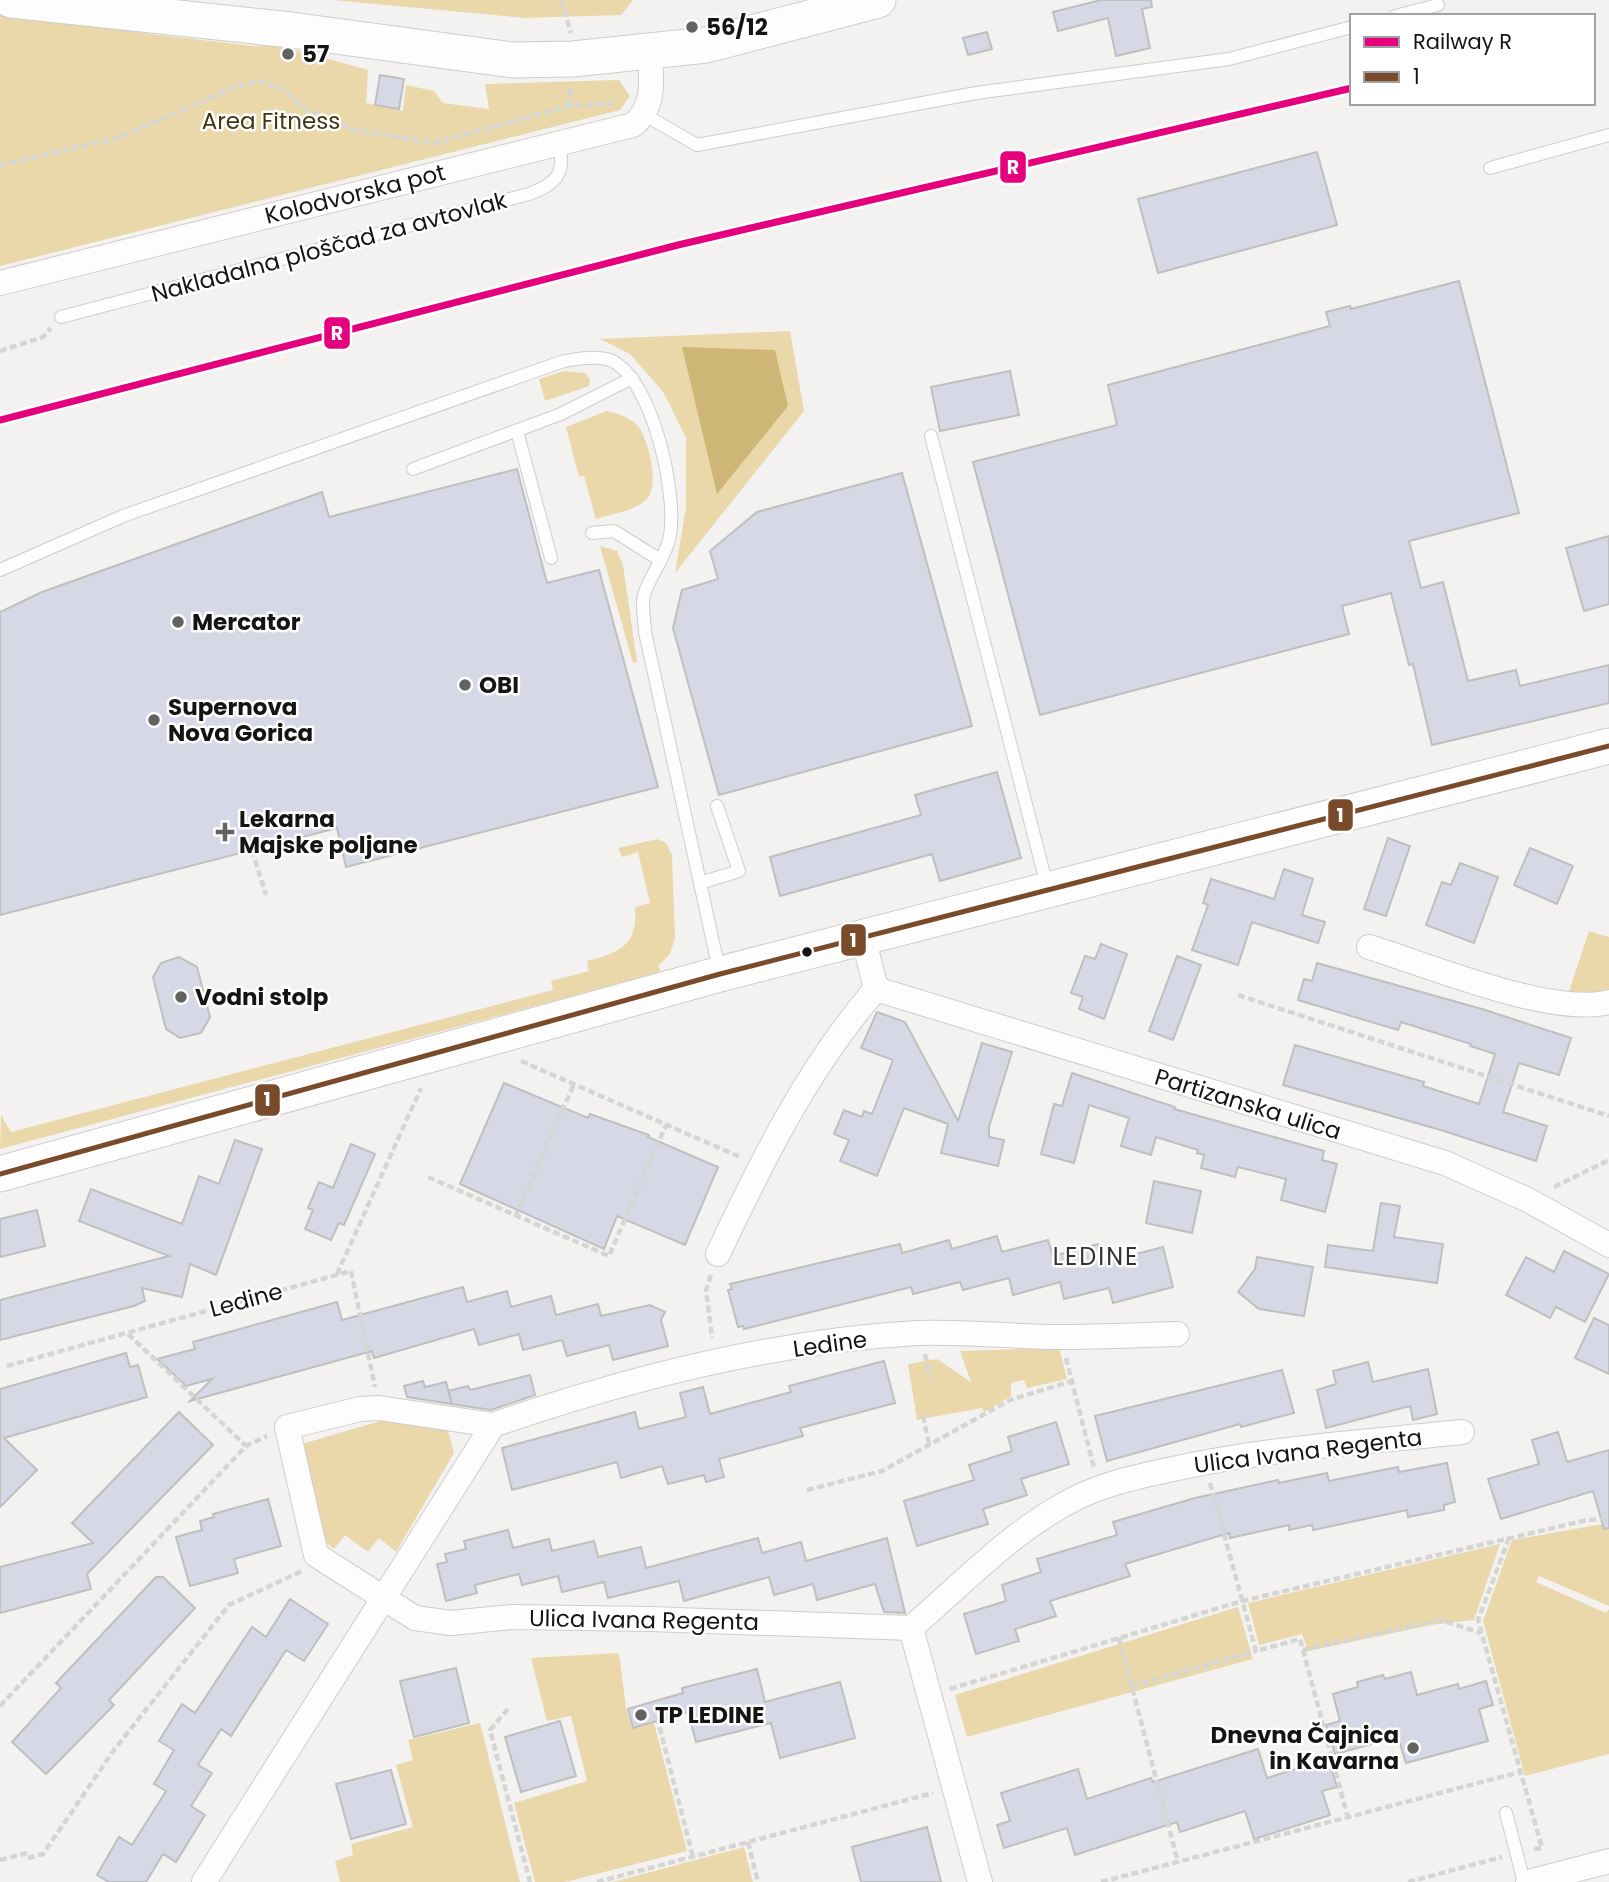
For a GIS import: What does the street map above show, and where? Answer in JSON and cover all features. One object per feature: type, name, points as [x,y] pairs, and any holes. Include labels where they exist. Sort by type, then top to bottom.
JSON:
[{"type":"street","points":[[11,0],[291,30],[513,60],[573,59],[706,45],[878,0]]},
{"type":"street","points":[[648,107],[650,53]]},
{"type":"street","name":"Kolodvorska pot","points":[[0,283],[633,125],[648,107]]},
{"type":"street","points":[[0,1174],[720,974],[1609,746]]},
{"type":"street","points":[[718,1254],[760,1166],[843,1027],[876,989],[863,937]]},
{"type":"street","points":[[1369,947],[1505,990],[1573,1006],[1609,1002]]},
{"type":"street","name":"Partizanska ulica","points":[[876,989],[1445,1163],[1528,1200],[1609,1245]]},
{"type":"street","name":"Ledine","points":[[287,1427],[360,1409],[379,1408],[493,1425],[629,1383],[715,1362],[855,1339],[919,1333],[1060,1337],[1177,1334]]},
{"type":"street","points":[[204,1882],[493,1425]]},
{"type":"street","points":[[287,1427],[316,1555],[384,1599]]},
{"type":"street","name":"Ulica Ivana Regenta","points":[[384,1599],[415,1618],[451,1623],[511,1618],[622,1618],[911,1628],[1033,1524],[1061,1506],[1099,1489],[1204,1462],[1243,1455],[1462,1432]]},
{"type":"street","points":[[911,1628],[980,1882]]},
{"type":"street","points":[[1526,1882],[1609,1861]]},
{"type":"lane","points":[[1403,14],[1438,5]]},
{"type":"lane","points":[[648,107],[696,145],[976,93],[1229,59],[1350,28]]},
{"type":"lane","points":[[1490,168],[1609,135]]},
{"type":"lane","name":"Nakladalna ploščad za avtovlak","points":[[61,317],[529,194],[548,187],[561,175],[559,144]]},
{"type":"lane","points":[[0,569],[123,516],[564,361],[587,358],[614,362],[632,378],[647,405],[665,468],[671,509],[670,537],[643,596],[645,632],[720,974]]},
{"type":"lane","points":[[413,469],[561,414],[632,378]]},
{"type":"lane","points":[[517,430],[551,558]]},
{"type":"lane","points":[[931,436],[1048,888]]},
{"type":"lane","points":[[592,533],[614,531],[660,560]]},
{"type":"lane","points":[[699,883],[740,871],[717,806]]},
{"type":"lane","points":[[1506,1813],[1526,1882]]},
{"type":"path","points":[[561,0],[572,37]]},
{"type":"path","points":[[0,165],[118,138],[237,86],[260,81],[284,90],[305,109],[354,130],[434,143],[569,106],[648,107]]},
{"type":"path","points":[[0,351],[43,337],[61,317]]},
{"type":"path","points":[[252,850],[266,895]]},
{"type":"path","points":[[1238,995],[1609,1116]]},
{"type":"path","points":[[477,1041],[760,1166]]},
{"type":"path","points":[[337,1275],[420,1094],[424,1077]]},
{"type":"path","points":[[514,1217],[574,1084]]},
{"type":"path","points":[[428,1177],[514,1217],[609,1256],[666,1125]]},
{"type":"path","points":[[1528,1200],[1609,1160]]},
{"type":"path","points":[[715,1362],[706,1290],[718,1254]]},
{"type":"path","points":[[337,1275],[351,1271],[379,1408]]},
{"type":"path","name":"Ledine","points":[[7,1366],[337,1275]]},
{"type":"path","points":[[127,1333],[246,1446]]},
{"type":"path","points":[[1060,1337],[1099,1489]]},
{"type":"path","points":[[807,1490],[882,1471],[1010,1400],[1072,1381]]},
{"type":"path","points":[[923,1416],[929,1444]]},
{"type":"path","points":[[0,1706],[246,1446],[287,1427]]},
{"type":"path","points":[[1204,1462],[1256,1651]]},
{"type":"path","points":[[929,1695],[1242,1601],[1587,1520],[1609,1519]]},
{"type":"path","points":[[1408,1882],[1542,1848],[1479,1620],[1509,1538]]},
{"type":"path","points":[[0,1860],[43,1854],[114,1749],[229,1605],[325,1561]]},
{"type":"path","points":[[1304,1650],[1440,1620],[1482,1633]]},
{"type":"path","points":[[1119,1638],[1178,1862]]},
{"type":"path","points":[[1132,1686],[1300,1639],[1348,1818]]},
{"type":"path","points":[[508,1709],[490,1730],[530,1882]]},
{"type":"path","points":[[657,1717],[693,1857]]},
{"type":"path","points":[[1101,1882],[1520,1772]]},
{"type":"path","points":[[597,1882],[954,1788]]},
{"type":"path","points":[[748,1842],[758,1882]]},
{"type":"green space","points":[[332,0],[633,0],[621,15],[525,18]]},
{"type":"green space","name":"Area Fitness","points":[[0,12],[150,34],[254,46],[278,45],[368,70],[366,103],[403,111],[406,85],[434,91],[443,103],[489,109],[485,84],[619,80],[630,96],[620,110],[0,266]]},
{"type":"green space","points":[[790,331],[804,411],[675,573],[686,507],[686,438],[664,393],[630,354],[600,339]]},
{"type":"green space","points":[[564,371],[585,373],[590,379],[589,386],[545,401],[539,379]]},
{"type":"green space","points":[[607,411],[630,419],[640,429],[651,461],[653,479],[650,494],[641,504],[596,519],[584,476],[579,477],[566,427]]},
{"type":"green space","points":[[600,546],[617,551],[623,565],[637,662],[633,663]]},
{"type":"green space","points":[[657,839],[666,843],[672,855],[675,938],[670,954],[658,966],[661,972],[0,1149],[1,1115],[11,1132],[553,990],[551,981],[589,971],[587,961],[609,955],[630,939],[635,907],[650,903],[638,852],[622,857],[618,848]]},
{"type":"green space","points":[[1589,931],[1609,937],[1609,993],[1568,994]]},
{"type":"green space","points":[[1059,1348],[1067,1379],[1027,1388],[1024,1380],[1011,1383],[1011,1396],[984,1412],[982,1408],[917,1420],[908,1364],[937,1359],[971,1382],[960,1351]]},
{"type":"green space","points":[[394,1417],[446,1424],[454,1453],[396,1552],[379,1538],[368,1552],[345,1535],[334,1549],[318,1536],[302,1444]]},
{"type":"green space","points":[[1609,1523],[1609,1606],[1539,1576],[1536,1582],[1606,1613],[1609,1609],[1609,1754],[1525,1776],[1483,1621],[1512,1540]]},
{"type":"green space","points":[[1500,1544],[1474,1620],[1431,1625],[1308,1651],[1302,1634],[1259,1645],[1248,1603]]},
{"type":"green space","points":[[1238,1607],[1253,1659],[967,1737],[955,1695]]},
{"type":"green space","points":[[619,1653],[626,1708],[632,1729],[654,1723],[687,1851],[565,1882],[535,1882],[514,1803],[587,1781],[571,1716],[547,1721],[531,1658]]},
{"type":"green space","points":[[480,1723],[520,1882],[340,1882],[335,1861],[353,1855],[351,1844],[413,1827],[396,1765],[413,1760],[408,1740]]},
{"type":"green space","points":[[744,1847],[753,1882],[613,1882]]},
{"type":"shaded area","points":[[682,347],[775,350],[788,406],[717,494]]},
{"type":"building","points":[[1101,0],[1151,0],[1152,7],[1142,9],[1150,48],[1116,56],[1108,18],[1058,31],[1053,12]]},
{"type":"building","points":[[987,32],[992,49],[968,55],[963,38]]},
{"type":"building","points":[[380,75],[404,79],[399,109],[375,105]]},
{"type":"building","points":[[1317,152],[1337,225],[1158,273],[1138,199]]},
{"type":"building","points":[[1459,281],[1519,513],[1409,541],[1421,588],[1443,582],[1468,681],[1516,670],[1520,686],[1609,665],[1609,703],[1432,745],[1413,664],[1409,665],[1391,593],[1342,606],[1349,634],[1040,715],[973,462],[1117,425],[1108,385],[1330,326],[1326,312],[1350,306],[1351,309]]},
{"type":"building","points":[[1010,371],[1019,415],[940,431],[931,387]]},
{"type":"building","points":[[517,469],[547,583],[599,570],[658,787],[346,867],[337,828],[0,915],[0,612],[42,592],[322,492],[329,517]]},
{"type":"building","points":[[902,473],[972,726],[719,795],[673,628],[682,590],[718,579],[710,551],[757,512]]},
{"type":"building","points":[[1609,536],[1609,604],[1584,611],[1566,548]]},
{"type":"building","points":[[997,772],[1021,858],[940,881],[932,854],[780,896],[770,857],[921,815],[915,795]]},
{"type":"building","points":[[1388,838],[1410,846],[1386,916],[1364,909]]},
{"type":"building","points":[[1530,848],[1573,866],[1557,904],[1514,885]]},
{"type":"building","points":[[1460,863],[1498,877],[1474,943],[1426,925],[1442,882],[1451,885]]},
{"type":"building","points":[[1284,869],[1313,879],[1302,915],[1325,922],[1318,943],[1252,922],[1238,965],[1192,950],[1208,905],[1203,903],[1211,879],[1274,899]]},
{"type":"building","points":[[1101,944],[1127,954],[1104,1019],[1079,1009],[1083,997],[1071,993],[1085,956],[1095,959]]},
{"type":"building","points":[[1177,956],[1201,965],[1173,1040],[1149,1031]]},
{"type":"building","name":"Vodni stolp","points":[[179,957],[197,967],[210,1017],[201,1033],[180,1038],[166,1029],[153,977],[161,963]]},
{"type":"building","points":[[1317,963],[1482,1009],[1571,1038],[1559,1075],[1519,1063],[1503,1112],[1547,1126],[1536,1161],[1444,1131],[1283,1085],[1295,1045],[1424,1082],[1423,1086],[1479,1104],[1495,1054],[1401,1022],[1398,1030],[1298,1000],[1304,979],[1312,981]]},
{"type":"building","points":[[877,1012],[905,1022],[958,1121],[982,1043],[1012,1052],[989,1127],[989,1137],[1004,1140],[998,1166],[941,1153],[948,1124],[904,1108],[877,1176],[840,1161],[849,1140],[834,1134],[844,1110],[862,1117],[864,1111],[872,1114],[893,1060],[861,1048]]},
{"type":"building","points":[[1072,1073],[1175,1107],[1174,1109],[1324,1151],[1322,1160],[1337,1164],[1325,1212],[1281,1200],[1286,1179],[1238,1167],[1235,1177],[1201,1168],[1204,1155],[1197,1153],[1198,1150],[1156,1137],[1151,1155],[1121,1146],[1129,1118],[1089,1105],[1074,1163],[1041,1154],[1054,1104],[1062,1106]]},
{"type":"building","points":[[504,1083],[588,1118],[590,1114],[649,1135],[648,1137],[718,1167],[685,1245],[617,1216],[604,1249],[460,1184]]},
{"type":"building","points":[[235,1140],[262,1149],[216,1275],[190,1264],[182,1297],[142,1288],[145,1301],[134,1306],[0,1340],[0,1300],[169,1256],[79,1221],[91,1189],[182,1224],[199,1176],[219,1184]]},
{"type":"building","points":[[351,1144],[375,1154],[344,1225],[339,1223],[331,1240],[305,1229],[313,1210],[308,1208],[319,1182],[333,1188]]},
{"type":"building","points":[[1154,1181],[1201,1191],[1192,1233],[1146,1223]]},
{"type":"building","points":[[1381,1203],[1400,1206],[1394,1237],[1443,1244],[1437,1283],[1325,1267],[1328,1245],[1373,1251]]},
{"type":"building","points":[[37,1210],[45,1246],[0,1257],[0,1219]]},
{"type":"building","points":[[997,1236],[1002,1252],[1048,1240],[1053,1256],[1098,1244],[1102,1263],[1163,1247],[1173,1287],[1113,1303],[1109,1288],[1064,1299],[1060,1282],[1013,1295],[1009,1278],[963,1290],[960,1282],[913,1294],[911,1287],[744,1329],[743,1326],[738,1327],[728,1290],[732,1289],[730,1284],[900,1244],[902,1253],[949,1240],[952,1249]]},
{"type":"building","points":[[1564,1251],[1609,1274],[1585,1322],[1556,1307],[1550,1318],[1506,1295],[1526,1257],[1554,1272]]},
{"type":"building","points":[[1257,1257],[1313,1267],[1304,1316],[1259,1309],[1238,1292],[1255,1269]]},
{"type":"building","points":[[463,1287],[467,1302],[507,1291],[511,1307],[551,1296],[556,1315],[598,1304],[601,1316],[650,1305],[665,1312],[661,1320],[668,1346],[613,1360],[609,1345],[567,1356],[562,1340],[523,1350],[519,1334],[479,1345],[474,1329],[374,1358],[372,1351],[190,1401],[212,1379],[186,1386],[157,1359],[195,1349],[193,1342],[337,1302],[342,1320]]},
{"type":"building","points":[[1594,1318],[1609,1325],[1609,1374],[1575,1358]]},
{"type":"building","points":[[126,1353],[130,1367],[138,1365],[147,1397],[4,1438],[37,1470],[0,1507],[0,1389]]},
{"type":"building","points":[[884,1361],[895,1403],[800,1428],[803,1436],[719,1459],[724,1477],[706,1482],[704,1475],[668,1484],[662,1466],[621,1478],[617,1462],[512,1490],[502,1448],[635,1412],[639,1429],[686,1417],[680,1393],[703,1387],[710,1414],[791,1392],[789,1386]]},
{"type":"building","points":[[1368,1362],[1373,1382],[1428,1369],[1437,1414],[1413,1420],[1410,1406],[1326,1428],[1317,1390],[1336,1384],[1333,1371]]},
{"type":"building","points":[[1282,1370],[1294,1413],[1241,1427],[1240,1424],[1107,1461],[1095,1416]]},
{"type":"building","points":[[530,1375],[535,1395],[491,1410],[452,1404],[448,1391],[468,1386],[470,1390]]},
{"type":"building","points":[[423,1381],[425,1387],[446,1382],[452,1404],[407,1397],[404,1386]]},
{"type":"building","points":[[179,1412],[213,1445],[87,1574],[91,1589],[0,1613],[0,1567],[93,1543],[72,1523]]},
{"type":"building","points":[[1056,1422],[1069,1464],[1021,1479],[1027,1495],[983,1509],[988,1524],[917,1546],[904,1501],[974,1480],[969,1465],[1012,1451],[1008,1437]]},
{"type":"building","points":[[1558,1432],[1567,1462],[1609,1450],[1609,1528],[1604,1529],[1593,1491],[1501,1519],[1488,1479],[1539,1464],[1532,1440]]},
{"type":"building","points":[[1447,1463],[1455,1502],[1444,1505],[1444,1510],[1408,1517],[1407,1510],[1313,1530],[1312,1525],[1289,1530],[1289,1525],[1230,1538],[1229,1533],[1125,1564],[1130,1576],[1050,1601],[1056,1616],[1015,1629],[1019,1641],[976,1654],[964,1614],[1006,1601],[1002,1585],[1041,1572],[1037,1559],[1117,1535],[1113,1522],[1195,1498],[1278,1480],[1279,1483],[1327,1473],[1329,1481],[1398,1467],[1399,1472]]},
{"type":"building","points":[[268,1499],[281,1546],[234,1559],[238,1573],[190,1586],[176,1537],[202,1530],[200,1521],[214,1517],[213,1514]]},
{"type":"building","points":[[508,1530],[513,1548],[549,1539],[552,1551],[594,1541],[598,1557],[641,1547],[646,1568],[758,1538],[762,1553],[801,1542],[806,1561],[887,1538],[905,1613],[884,1612],[875,1584],[817,1600],[813,1584],[774,1595],[769,1577],[684,1601],[679,1581],[608,1598],[604,1582],[562,1592],[558,1576],[522,1585],[519,1574],[475,1585],[477,1593],[446,1601],[437,1564],[447,1562],[445,1554],[466,1549],[464,1541]]},
{"type":"building","points":[[156,1577],[163,1577],[195,1608],[109,1700],[114,1705],[46,1774],[12,1742],[61,1688],[56,1683]]},
{"type":"building","points":[[290,1599],[328,1624],[304,1661],[286,1650],[231,1736],[221,1729],[198,1765],[212,1773],[191,1806],[205,1815],[176,1862],[163,1854],[146,1882],[109,1882],[97,1875],[119,1837],[132,1845],[166,1791],[154,1784],[174,1750],[159,1741],[182,1704],[195,1713],[252,1627],[266,1637]]},
{"type":"building","points":[[456,1668],[469,1723],[414,1737],[400,1681]]},
{"type":"building","points":[[757,1669],[765,1702],[840,1682],[855,1738],[780,1758],[771,1723],[696,1742],[688,1712],[633,1728],[628,1709],[683,1693],[682,1688]]},
{"type":"building","points":[[1411,1672],[1417,1695],[1458,1684],[1459,1689],[1486,1681],[1493,1705],[1479,1709],[1488,1741],[1406,1763],[1398,1737],[1335,1754],[1326,1725],[1340,1721],[1333,1694],[1358,1687],[1357,1682],[1383,1675],[1385,1679]]},
{"type":"building","points":[[560,1721],[576,1776],[521,1792],[505,1737]]},
{"type":"building","points":[[1258,1749],[1267,1778],[1328,1759],[1337,1787],[1322,1791],[1330,1815],[1254,1839],[1245,1811],[1180,1832],[1177,1822],[1075,1855],[1067,1828],[1004,1848],[997,1825],[1010,1821],[1001,1793],[1078,1769],[1087,1799],[1151,1778],[1153,1782]]},
{"type":"building","points":[[391,1770],[406,1824],[351,1839],[336,1784]]},
{"type":"building","points":[[927,1827],[941,1882],[861,1882],[852,1847]]},
{"type":"rail line","name":"R","points":[[0,420],[678,245],[1350,88]]},
{"type":"transit line","name":"1","points":[[0,1174],[720,974],[1609,746]]},
{"type":"place","name":"56/12","points":[[692,27]]},
{"type":"place","name":"57","points":[[288,54]]},
{"type":"place","name":"Mercator","points":[[178,622]]},
{"type":"place","name":"OBI","points":[[465,685]]},
{"type":"place","name":"Supernova Nova Gorica","points":[[154,720]]},
{"type":"place","name":"Lekarna Majske poljane","points":[[225,832]]},
{"type":"place","name":"Vodni stolp","points":[[181,997]]},
{"type":"place","name":"TP LEDINE","points":[[641,1715]]},
{"type":"place","name":"Dnevna Čajnica in Kavarna","points":[[1413,1748]]},
{"type":"district","name":"LEDINE","points":[[1096,1256]]}]
